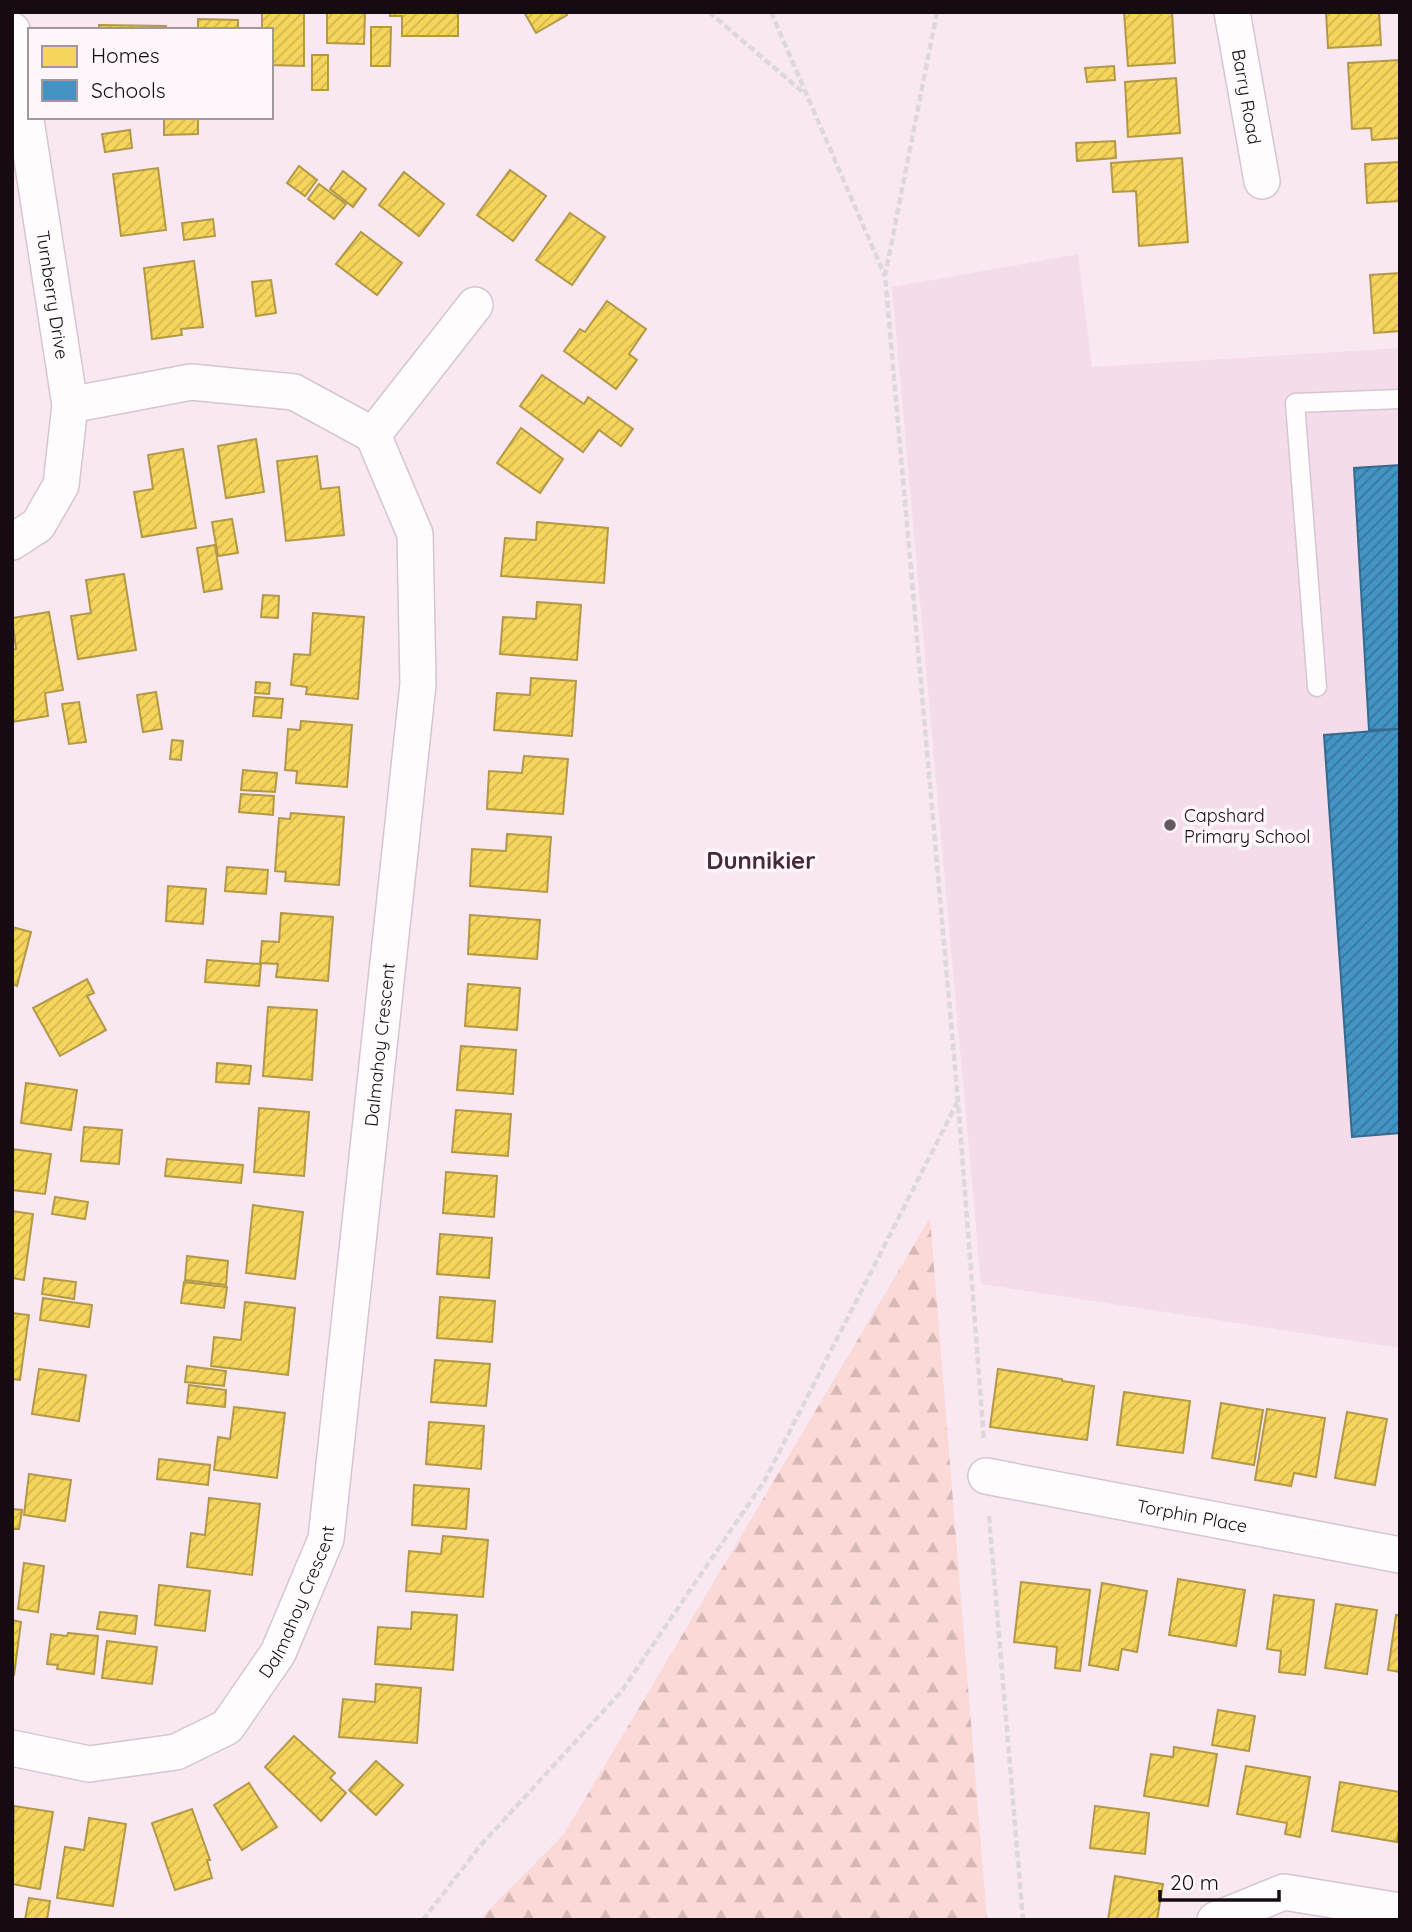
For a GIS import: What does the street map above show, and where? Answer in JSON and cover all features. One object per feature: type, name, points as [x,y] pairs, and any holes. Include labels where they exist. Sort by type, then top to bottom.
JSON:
[{"type":"street","name":"Barry Road","points":[[1232,12],[1262,181]]},
{"type":"street","name":"Turnberry Drive","points":[[12,30],[70,405],[61,485],[38,525],[12,542]]},
{"type":"street","points":[[70,405],[191,382],[268,389],[294,392],[373,435],[475,305]]},
{"type":"street","name":"Dalmahoy Crescent","points":[[12,1748],[89,1764],[176,1752],[227,1727],[278,1654],[326,1539],[418,684],[415,534],[373,435]]},
{"type":"street","name":"Torphin Place","points":[[986,1476],[1400,1555]]},
{"type":"street","points":[[1215,1920],[1284,1892],[1400,1911]]},
{"type":"lane","points":[[1317,687],[1295,403],[1400,398]]},
{"type":"path","points":[[709,12],[807,95]]},
{"type":"path","points":[[771,12],[885,276]]},
{"type":"path","points":[[424,1920],[480,1846],[621,1692],[765,1480],[957,1102],[885,276],[937,12]]},
{"type":"shaded area","name":"Capshard Primary School","points":[[1078,254],[1092,367],[1400,348],[1400,1348],[981,1284],[892,287]]},
{"type":"green space","points":[[930,1218],[987,1920],[479,1920],[564,1834]]},
{"type":"building: Homes","points":[[262,12],[304,12],[304,66],[273,65],[273,28],[262,28]]},
{"type":"building: Homes","points":[[327,12],[365,12],[364,44],[327,43]]},
{"type":"building: Homes","points":[[390,12],[458,12],[458,36],[402,36],[402,16],[390,16]]},
{"type":"building: Homes","points":[[524,12],[566,12],[567,15],[536,33]]},
{"type":"building: Homes","points":[[1124,12],[1172,12],[1175,63],[1128,66]]},
{"type":"building: Homes","points":[[1326,12],[1379,12],[1381,45],[1328,48]]},
{"type":"building: Homes","points":[[198,19],[238,20],[238,28],[198,28]]},
{"type":"building: Homes","points":[[99,25],[166,26],[166,28],[99,28]]},
{"type":"building: Homes","points":[[371,27],[391,27],[390,66],[371,66]]},
{"type":"building: Homes","points":[[312,55],[328,55],[328,90],[312,90]]},
{"type":"building: Homes","points":[[1400,60],[1400,138],[1372,140],[1371,128],[1352,129],[1348,63]]},
{"type":"building: Homes","points":[[1114,66],[1115,80],[1087,82],[1085,68]]},
{"type":"building: Homes","points":[[1176,78],[1180,133],[1128,137],[1125,82]]},
{"type":"building: Homes","points":[[164,119],[198,119],[198,134],[164,135]]},
{"type":"building: Homes","points":[[130,130],[132,148],[105,152],[102,134]]},
{"type":"building: Homes","points":[[1115,141],[1116,158],[1077,161],[1076,143]]},
{"type":"building: Homes","points":[[1182,158],[1188,242],[1139,246],[1136,191],[1113,192],[1111,163]]},
{"type":"building: Homes","points":[[1400,162],[1400,201],[1367,203],[1365,164]]},
{"type":"building: Homes","points":[[299,166],[317,180],[305,196],[287,183]]},
{"type":"building: Homes","points":[[158,168],[166,230],[121,236],[113,174]]},
{"type":"building: Homes","points":[[510,170],[546,196],[513,241],[477,215]]},
{"type":"building: Homes","points":[[343,171],[366,189],[353,207],[330,189]]},
{"type":"building: Homes","points":[[404,172],[444,204],[419,236],[379,205]]},
{"type":"building: Homes","points":[[319,184],[346,204],[334,219],[308,199]]},
{"type":"building: Homes","points":[[570,213],[605,237],[572,285],[536,260]]},
{"type":"building: Homes","points":[[213,219],[215,236],[184,240],[182,223]]},
{"type":"building: Homes","points":[[361,232],[402,263],[377,295],[336,264]]},
{"type":"building: Homes","points":[[194,261],[203,327],[181,329],[182,335],[152,339],[144,268]]},
{"type":"building: Homes","points":[[1400,273],[1400,331],[1374,333],[1370,275]]},
{"type":"building: Homes","points":[[271,280],[276,313],[256,316],[252,282]]},
{"type":"building: Homes","points":[[607,301],[646,329],[629,354],[637,360],[616,389],[564,351],[580,329],[585,332]]},
{"type":"building: Homes","points":[[542,375],[584,404],[588,397],[633,429],[621,446],[599,430],[583,452],[520,406]]},
{"type":"building: Homes","points":[[521,428],[563,459],[540,493],[497,463]]},
{"type":"building: Homes","points":[[256,439],[264,492],[226,498],[218,446]]},
{"type":"building: Homes","points":[[183,449],[196,528],[142,537],[134,492],[153,489],[148,455]]},
{"type":"building: Homes","points":[[317,456],[321,489],[339,487],[344,535],[286,541],[277,461]]},
{"type":"building: Homes","points":[[232,519],[238,553],[218,556],[212,522]]},
{"type":"building: Homes","points":[[537,522],[608,528],[604,583],[501,576],[505,538],[536,540]]},
{"type":"building: Homes","points":[[215,545],[222,589],[204,592],[197,548]]},
{"type":"building: Homes","points":[[124,574],[136,650],[78,659],[71,616],[91,613],[86,580]]},
{"type":"building: Homes","points":[[263,595],[279,596],[278,618],[261,617]]},
{"type":"building: Homes","points":[[537,602],[581,605],[577,660],[500,654],[503,617],[536,619]]},
{"type":"building: Homes","points":[[49,612],[63,690],[45,693],[48,716],[12,722],[12,650],[16,649],[12,618]]},
{"type":"building: Homes","points":[[313,613],[364,617],[358,699],[306,694],[307,687],[291,685],[294,654],[310,655]]},
{"type":"building: Homes","points":[[531,678],[576,681],[572,736],[494,730],[497,693],[530,695]]},
{"type":"building: Homes","points":[[256,682],[270,683],[269,694],[255,693]]},
{"type":"building: Homes","points":[[156,692],[162,729],[143,732],[137,695]]},
{"type":"building: Homes","points":[[255,697],[283,699],[281,718],[253,716]]},
{"type":"building: Homes","points":[[79,702],[86,742],[69,744],[62,704]]},
{"type":"building: Homes","points":[[301,721],[352,725],[347,787],[296,783],[297,771],[285,770],[288,729],[300,730]]},
{"type":"building: Homes","points":[[172,740],[183,741],[181,760],[170,759]]},
{"type":"building: Homes","points":[[524,756],[568,759],[563,814],[487,809],[489,771],[522,773]]},
{"type":"building: Homes","points":[[243,770],[277,773],[275,792],[241,790]]},
{"type":"building: Homes","points":[[241,794],[274,796],[273,815],[239,812]]},
{"type":"building: Homes","points":[[291,813],[344,817],[339,885],[285,881],[286,872],[275,871],[279,818],[290,819]]},
{"type":"building: Homes","points":[[507,834],[551,837],[547,892],[470,886],[472,849],[506,851]]},
{"type":"building: Homes","points":[[227,867],[268,870],[266,894],[225,891]]},
{"type":"building: Homes","points":[[168,886],[206,889],[203,924],[166,921]]},
{"type":"building: Homes","points":[[281,913],[333,917],[328,981],[276,977],[278,964],[260,963],[262,941],[279,942]]},
{"type":"building: Homes","points":[[470,915],[540,920],[537,959],[468,954]]},
{"type":"building: Homes","points":[[12,927],[31,932],[17,986],[12,984]]},
{"type":"building: Homes","points":[[207,960],[261,964],[259,986],[205,982]]},
{"type":"building: Homes","points":[[87,979],[94,993],[87,996],[106,1030],[60,1056],[33,1008]]},
{"type":"building: Homes","points":[[468,984],[520,988],[517,1030],[465,1026]]},
{"type":"building: Homes","points":[[268,1007],[317,1010],[312,1080],[263,1076]]},
{"type":"building: Homes","points":[[461,1046],[516,1050],[513,1094],[457,1090]]},
{"type":"building: Homes","points":[[217,1063],[251,1066],[249,1084],[216,1082]]},
{"type":"building: Homes","points":[[26,1083],[77,1090],[71,1130],[21,1123]]},
{"type":"building: Homes","points":[[259,1108],[309,1112],[304,1176],[254,1172]]},
{"type":"building: Homes","points":[[456,1110],[511,1114],[508,1156],[452,1152]]},
{"type":"building: Homes","points":[[84,1127],[122,1130],[119,1164],[81,1161]]},
{"type":"building: Homes","points":[[12,1149],[51,1154],[45,1194],[12,1190]]},
{"type":"building: Homes","points":[[167,1159],[243,1165],[241,1183],[165,1176]]},
{"type":"building: Homes","points":[[446,1172],[497,1176],[494,1217],[443,1213]]},
{"type":"building: Homes","points":[[55,1197],[88,1202],[85,1219],[52,1214]]},
{"type":"building: Homes","points":[[253,1205],[303,1212],[295,1279],[246,1273]]},
{"type":"building: Homes","points":[[12,1211],[33,1214],[24,1280],[12,1278]]},
{"type":"building: Homes","points":[[440,1234],[492,1238],[489,1278],[437,1274]]},
{"type":"building: Homes","points":[[187,1256],[228,1261],[226,1285],[185,1280]]},
{"type":"building: Homes","points":[[44,1278],[76,1282],[74,1299],[42,1294]]},
{"type":"building: Homes","points":[[184,1282],[227,1287],[224,1308],[181,1303]]},
{"type":"building: Homes","points":[[440,1297],[495,1301],[492,1342],[437,1338]]},
{"type":"building: Homes","points":[[43,1298],[92,1305],[89,1327],[40,1320]]},
{"type":"building: Homes","points":[[245,1302],[295,1308],[288,1375],[211,1366],[214,1337],[241,1340]]},
{"type":"building: Homes","points":[[12,1313],[29,1315],[20,1380],[12,1379]]},
{"type":"building: Homes","points":[[435,1360],[490,1364],[486,1406],[431,1402]]},
{"type":"building: Homes","points":[[187,1366],[226,1371],[224,1386],[185,1382]]},
{"type":"building: Homes","points":[[39,1369],[86,1375],[79,1421],[32,1414]]},
{"type":"building: Homes","points":[[998,1369],[1094,1386],[1087,1440],[990,1427]]},
{"type":"building: Homes","points":[[189,1385],[226,1390],[225,1407],[187,1403]]},
{"type":"building: Homes","points":[[1124,1392],[1190,1401],[1183,1453],[1117,1445]]},
{"type":"building: Homes","points":[[1221,1403],[1263,1410],[1254,1465],[1212,1458]]},
{"type":"building: Homes","points":[[234,1407],[285,1413],[277,1478],[214,1470],[218,1437],[230,1439]]},
{"type":"building: Homes","points":[[1267,1409],[1325,1418],[1316,1477],[1294,1473],[1291,1486],[1255,1480]]},
{"type":"building: Homes","points":[[1347,1412],[1387,1419],[1375,1485],[1335,1478]]},
{"type":"building: Homes","points":[[429,1422],[484,1426],[481,1469],[426,1464]]},
{"type":"building: Homes","points":[[159,1459],[210,1465],[208,1485],[157,1479]]},
{"type":"building: Homes","points":[[29,1474],[71,1480],[65,1521],[24,1515]]},
{"type":"building: Homes","points":[[414,1485],[469,1489],[466,1529],[412,1525]]},
{"type":"building: Homes","points":[[209,1498],[260,1504],[252,1575],[187,1567],[191,1533],[205,1535]]},
{"type":"building: Homes","points":[[12,1509],[22,1510],[19,1529],[12,1529]]},
{"type":"building: Homes","points":[[443,1536],[488,1540],[483,1597],[406,1591],[409,1551],[441,1554]]},
{"type":"building: Homes","points":[[24,1563],[44,1566],[38,1612],[18,1609]]},
{"type":"building: Homes","points":[[1178,1579],[1245,1590],[1236,1646],[1169,1635]]},
{"type":"building: Homes","points":[[1021,1582],[1090,1590],[1080,1671],[1055,1668],[1057,1647],[1014,1642]]},
{"type":"building: Homes","points":[[1102,1583],[1147,1591],[1137,1652],[1122,1649],[1118,1670],[1089,1665]]},
{"type":"building: Homes","points":[[159,1585],[210,1591],[205,1631],[155,1625]]},
{"type":"building: Homes","points":[[1274,1595],[1314,1600],[1305,1675],[1279,1672],[1281,1651],[1267,1649]]},
{"type":"building: Homes","points":[[1336,1604],[1377,1610],[1367,1674],[1325,1668]]},
{"type":"building: Homes","points":[[100,1612],[137,1616],[135,1634],[97,1629]]},
{"type":"building: Homes","points":[[412,1612],[457,1615],[453,1670],[375,1664],[378,1627],[411,1629]]},
{"type":"building: Homes","points":[[1396,1615],[1400,1615],[1400,1672],[1388,1670]]},
{"type":"building: Homes","points":[[12,1620],[21,1622],[14,1675],[12,1675]]},
{"type":"building: Homes","points":[[68,1633],[98,1636],[94,1674],[57,1669],[58,1665],[47,1664],[51,1634],[67,1636]]},
{"type":"building: Homes","points":[[107,1641],[157,1647],[152,1684],[102,1678]]},
{"type":"building: Homes","points":[[376,1684],[421,1688],[417,1743],[339,1737],[343,1699],[375,1702]]},
{"type":"building: Homes","points":[[1218,1710],[1255,1716],[1249,1751],[1212,1745]]},
{"type":"building: Homes","points":[[294,1736],[335,1773],[330,1778],[346,1793],[321,1821],[265,1767]]},
{"type":"building: Homes","points":[[1174,1747],[1217,1754],[1208,1806],[1144,1796],[1151,1754],[1173,1757]]},
{"type":"building: Homes","points":[[376,1761],[403,1785],[376,1815],[349,1790]]},
{"type":"building: Homes","points":[[1246,1766],[1310,1777],[1300,1837],[1285,1834],[1287,1823],[1237,1814]]},
{"type":"building: Homes","points":[[1340,1782],[1400,1792],[1397,1842],[1332,1831]]},
{"type":"building: Homes","points":[[249,1783],[277,1827],[242,1850],[214,1805]]},
{"type":"building: Homes","points":[[14,1806],[53,1812],[40,1889],[12,1884]]},
{"type":"building: Homes","points":[[1095,1806],[1149,1813],[1145,1854],[1090,1848]]},
{"type":"building: Homes","points":[[192,1809],[210,1860],[207,1860],[212,1878],[175,1890],[152,1823]]},
{"type":"building: Homes","points":[[89,1818],[126,1824],[113,1906],[57,1898],[65,1847],[84,1850]]},
{"type":"building: Homes","points":[[1115,1876],[1163,1884],[1157,1920],[1108,1920]]},
{"type":"building: Homes","points":[[29,1898],[50,1901],[47,1920],[25,1920]]},
{"type":"building: Schools","points":[[1400,465],[1400,729],[1369,730],[1354,468]]},
{"type":"building: Schools","points":[[1400,729],[1400,1133],[1352,1137],[1324,735]]},
{"type":"place","name":"Capshard Primary School","points":[[1170,825]]},
{"type":"district","name":"Dunnikier","points":[[761,860]]}]
